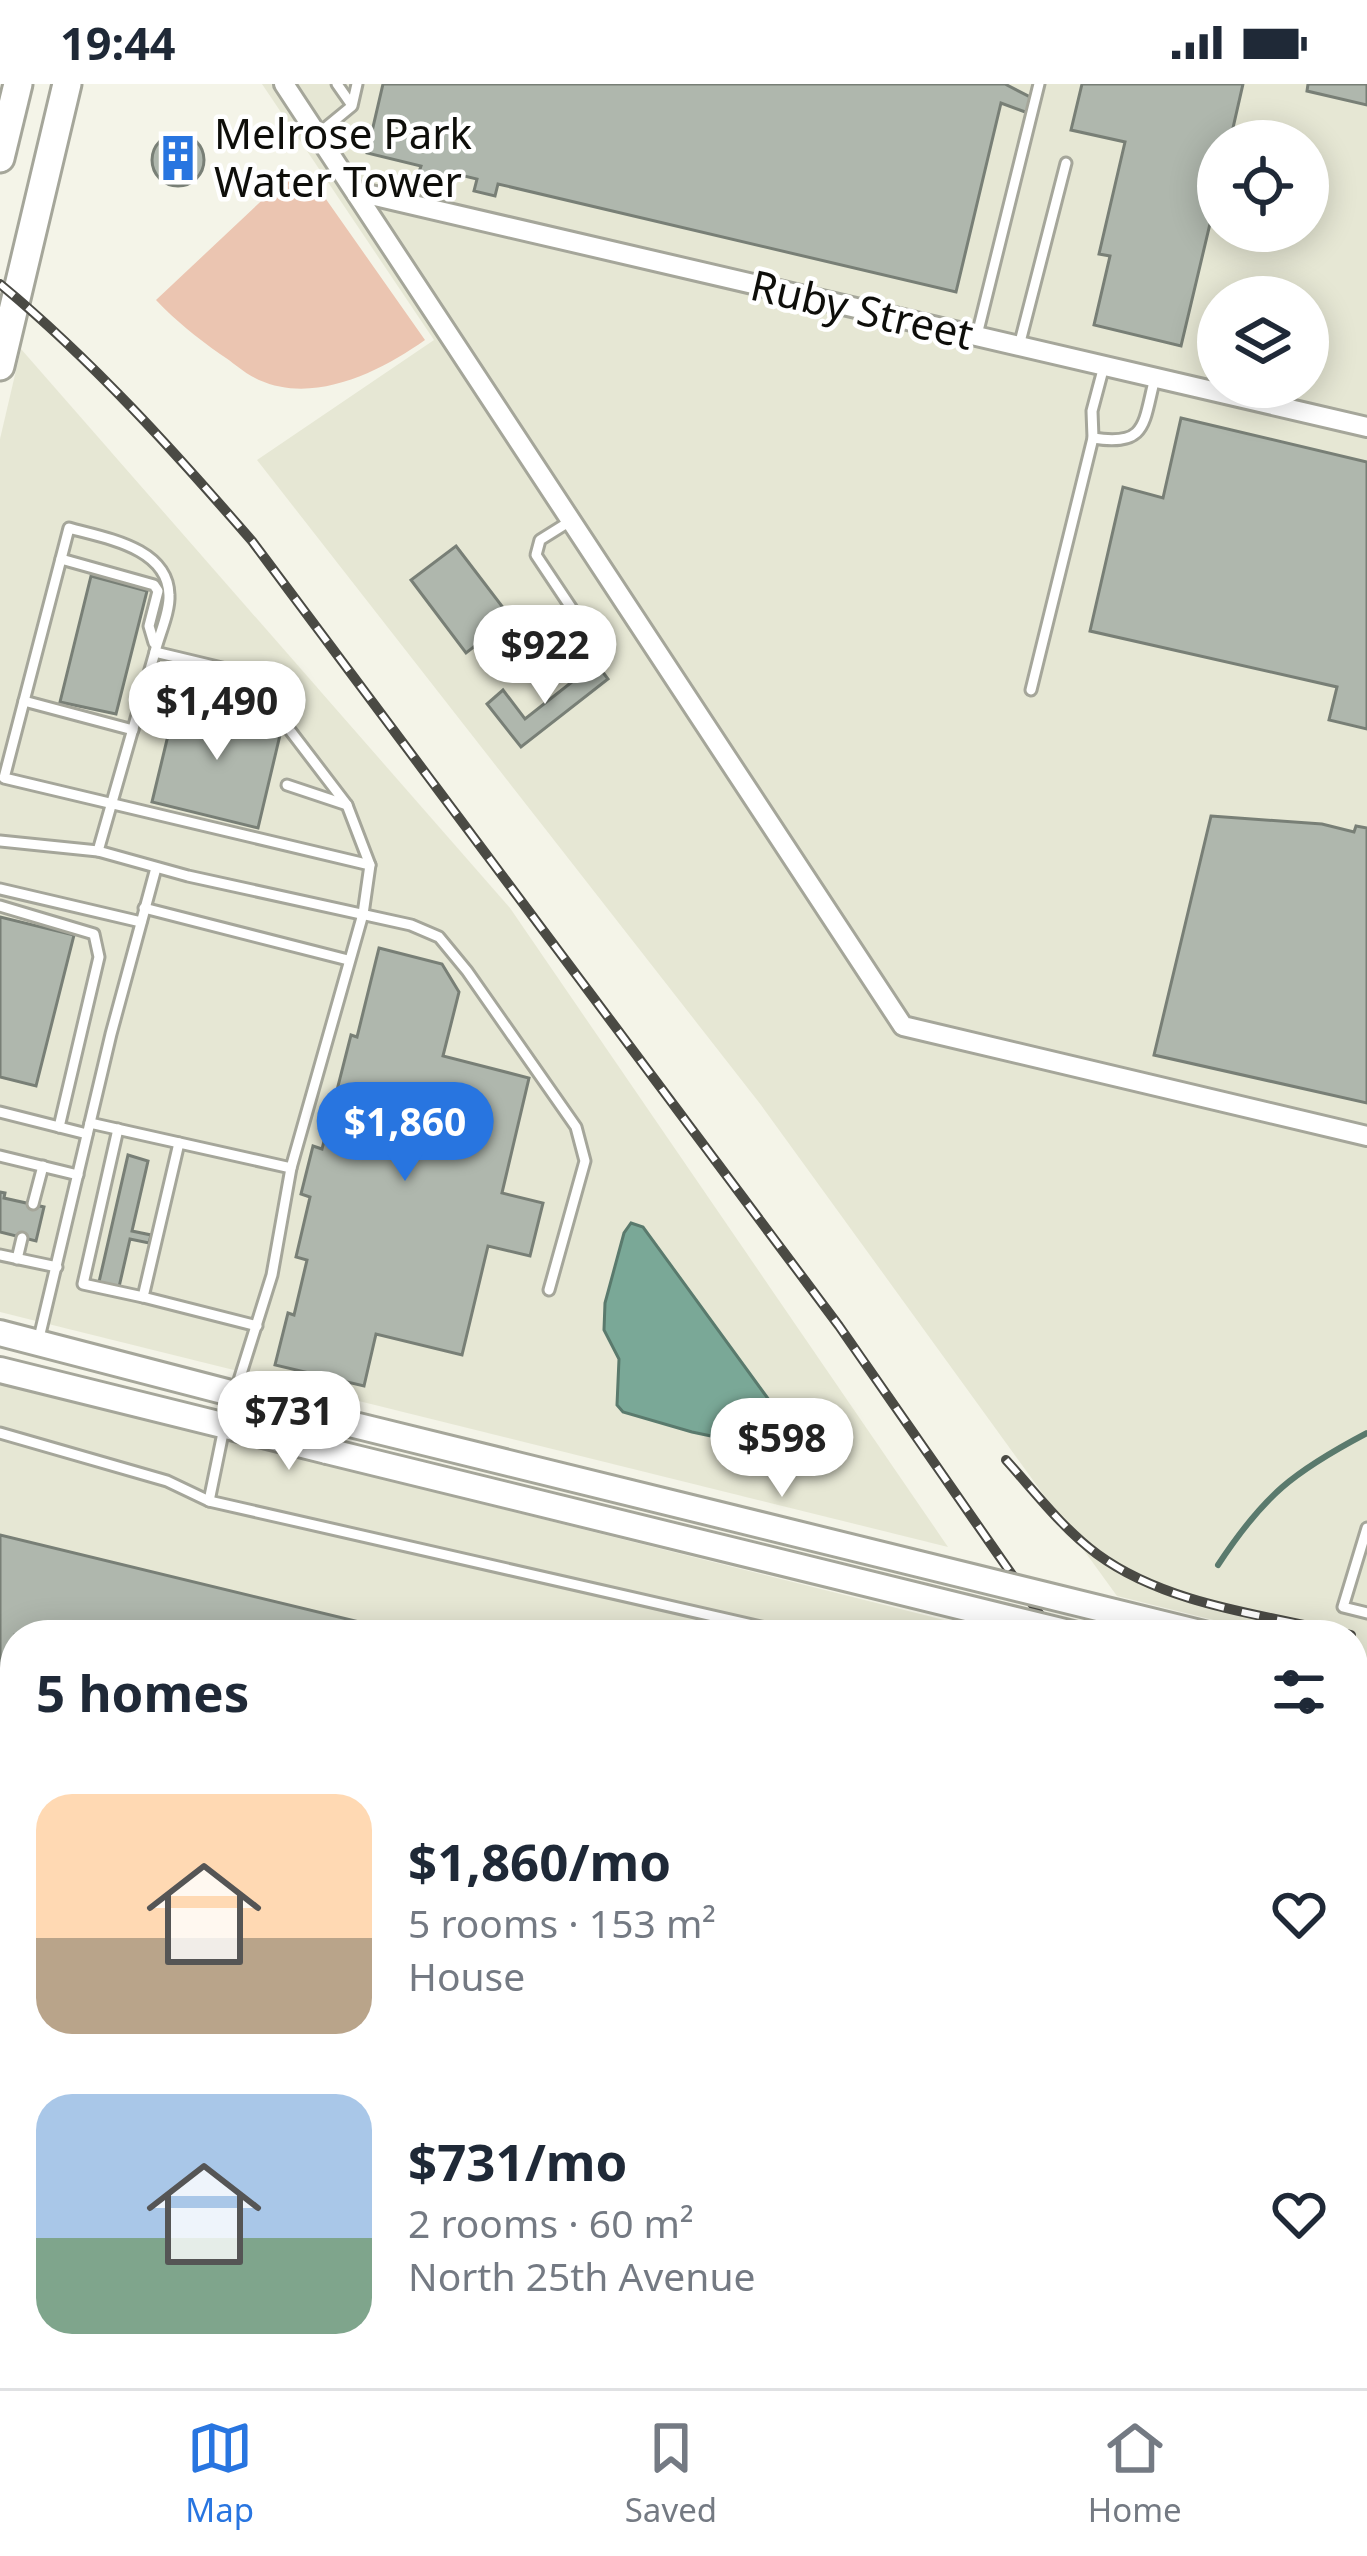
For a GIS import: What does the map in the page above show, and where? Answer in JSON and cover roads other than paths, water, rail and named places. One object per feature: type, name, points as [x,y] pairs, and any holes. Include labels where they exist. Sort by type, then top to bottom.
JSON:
[{"type":"main road","points":[[0,158],[18,84]]},
{"type":"main road","points":[[0,366],[68,84]]},
{"type":"main road","points":[[0,1334],[1147,1620]]},
{"type":"main road","points":[[0,1370],[1015,1620]]},
{"type":"street","points":[[284,84],[903,1026],[1367,1136]]},
{"type":"street","name":"Ruby Street","points":[[358,192],[1365,427]]},
{"type":"lane","points":[[337,84],[352,106]]},
{"type":"lane","points":[[318,134],[352,106],[357,84]]},
{"type":"lane","points":[[977,336],[1039,84]]},
{"type":"lane","points":[[1019,346],[1066,163]]},
{"type":"lane","points":[[1031,690],[1094,438],[1092,411],[1104,366]]},
{"type":"lane","points":[[1094,438],[1132,440],[1141,430],[1155,378]]},
{"type":"lane","points":[[1365,427],[1367,405]]},
{"type":"lane","points":[[572,520],[540,540],[536,555],[595,641]]},
{"type":"lane","points":[[98,851],[112,805],[170,596],[164,576],[137,548],[69,528],[4,778],[112,805],[370,865]]},
{"type":"lane","points":[[61,559],[154,585],[158,591],[149,626],[155,650]]},
{"type":"lane","points":[[155,650],[247,674],[347,805],[370,865],[363,914],[291,1168],[272,1275],[224,1427],[208,1501]]},
{"type":"lane","points":[[24,701],[133,730]]},
{"type":"lane","points":[[287,785],[347,805]]},
{"type":"lane","points":[[0,841],[98,851],[411,925],[439,937],[576,1127],[584,1161],[549,1290]]},
{"type":"lane","points":[[38,1343],[119,1002],[156,868]]},
{"type":"lane","points":[[0,889],[141,922]]},
{"type":"lane","points":[[0,907],[94,934],[99,957],[59,1127]]},
{"type":"lane","points":[[145,908],[348,960]]},
{"type":"lane","points":[[92,993],[119,1002]]},
{"type":"lane","points":[[0,1112],[59,1127],[118,1129],[291,1168]]},
{"type":"lane","points":[[83,1284],[118,1129]]},
{"type":"lane","points":[[143,1297],[179,1143]]},
{"type":"lane","points":[[0,1156],[78,1175]]},
{"type":"lane","points":[[33,1204],[43,1166]]},
{"type":"lane","points":[[17,1258],[22,1238]]},
{"type":"lane","points":[[0,1255],[83,1284],[257,1326]]},
{"type":"lane","points":[[0,1433],[167,1480],[208,1501],[730,1620]]},
{"type":"lane","points":[[1367,1528],[1342,1607],[1367,1613]]},
{"type":"waterway","points":[[1218,1565],[1250,1520],[1282,1487],[1367,1433]]},
{"type":"railway","points":[[0,284],[131,407],[252,541],[839,1326],[1044,1620]]},
{"type":"railway","points":[[1006,1460],[1072,1533],[1125,1572],[1186,1597],[1283,1620]]},
{"type":"place","name":"Melrose Park Water Tower","points":[[178,158]]}]
